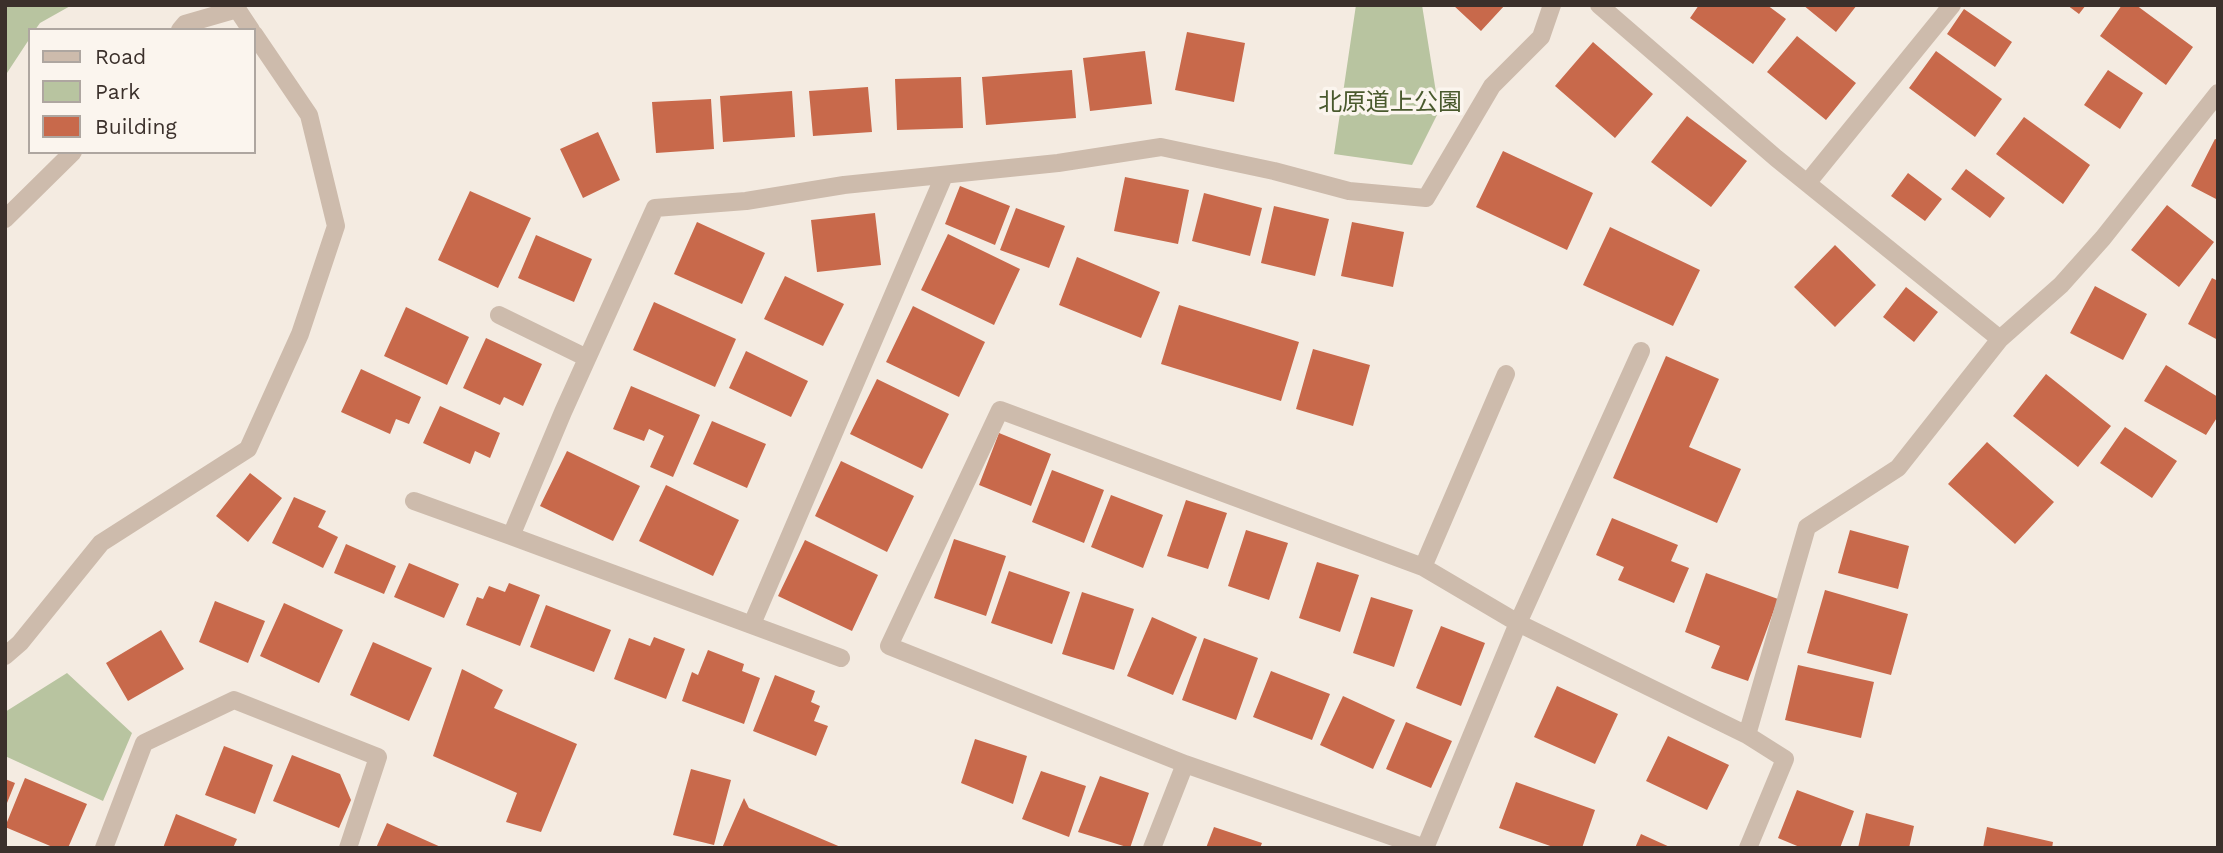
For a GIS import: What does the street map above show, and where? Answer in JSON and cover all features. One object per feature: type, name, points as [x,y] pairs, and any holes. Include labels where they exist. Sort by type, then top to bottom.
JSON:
[{"type":"street","points":[[511,536],[655,208],[746,201],[844,185],[944,176],[1161,147],[1274,171],[1349,191],[1426,198],[1492,86],[1541,37],[1552,5]]},
{"type":"street","points":[[1599,5],[2000,340]]},
{"type":"street","points":[[1808,182],[1952,5]]},
{"type":"street","points":[[182,28],[185,24],[237,9],[250,28]]},
{"type":"street","points":[[5,656],[20,643],[102,543],[248,449],[300,334],[336,226],[309,115],[256,37]]},
{"type":"street","points":[[1747,735],[1807,527],[1898,468],[2000,340],[2060,285],[2102,238],[2218,93]]},
{"type":"street","points":[[5,219],[71,154]]},
{"type":"street","points":[[752,624],[944,176]]},
{"type":"street","points":[[499,315],[587,358]]},
{"type":"street","points":[[1641,351],[1518,623],[1425,848],[1185,764],[889,646],[1000,410],[1423,566],[1518,623],[1747,735],[1785,759],[1748,848]]},
{"type":"street","points":[[1423,566],[1506,374]]},
{"type":"street","points":[[414,501],[841,658]]},
{"type":"street","points":[[104,848],[144,743],[234,699],[378,757],[348,848]]},
{"type":"street","points":[[1152,848],[1185,764]]},
{"type":"green space","points":[[5,5],[72,5],[40,23],[36,28],[28,28],[28,41],[5,76]]},
{"type":"green space","name":"北原道上公園","points":[[1356,5],[1422,5],[1439,111],[1412,165],[1334,154]]},
{"type":"green space","points":[[67,673],[132,733],[103,801],[5,756],[5,712]]},
{"type":"building","points":[[1453,5],[1505,5],[1481,31]]},
{"type":"building","points":[[1699,5],[1767,5],[1786,19],[1753,64],[1690,18]]},
{"type":"building","points":[[1803,5],[1857,5],[1836,32]]},
{"type":"building","points":[[2067,5],[2086,5],[2079,14]]},
{"type":"building","points":[[2122,5],[2136,5],[2193,47],[2166,85],[2100,36]]},
{"type":"building","points":[[1964,9],[2012,42],[1995,67],[1947,34]]},
{"type":"building","points":[[1187,32],[1245,43],[1234,102],[1175,90]]},
{"type":"building","points":[[1797,36],[1856,83],[1826,120],[1767,72]]},
{"type":"building","points":[[1593,42],[1653,94],[1615,138],[1555,86]]},
{"type":"building","points":[[1145,51],[1152,104],[1090,111],[1083,58]]},
{"type":"building","points":[[1936,51],[2002,99],[1975,137],[1909,88]]},
{"type":"building","points":[[1072,70],[1076,118],[986,125],[982,77]]},
{"type":"building","points":[[2108,70],[2143,93],[2120,129],[2084,105]]},
{"type":"building","points":[[961,77],[963,128],[897,130],[895,79]]},
{"type":"building","points":[[868,87],[872,132],[813,136],[809,91]]},
{"type":"building","points":[[792,91],[795,137],[723,142],[720,96]]},
{"type":"building","points":[[711,99],[714,149],[656,153],[652,102]]},
{"type":"building","points":[[1687,116],[1747,161],[1711,207],[1651,162]]},
{"type":"building","points":[[2024,117],[2090,165],[2063,204],[1996,154]]},
{"type":"building","points":[[598,132],[620,180],[583,198],[560,149]]},
{"type":"building","points":[[2215,139],[2218,140],[2218,200],[2191,186]]},
{"type":"building","points":[[1503,151],[1593,193],[1567,250],[1476,207]]},
{"type":"building","points":[[1966,169],[2005,198],[1990,218],[1951,189]]},
{"type":"building","points":[[1908,173],[1942,199],[1925,221],[1891,196]]},
{"type":"building","points":[[1125,177],[1189,190],[1178,244],[1114,231]]},
{"type":"building","points":[[960,186],[1010,206],[995,245],[945,224]]},
{"type":"building","points":[[470,191],[531,218],[498,288],[438,260]]},
{"type":"building","points":[[1204,193],[1262,208],[1250,256],[1192,241]]},
{"type":"building","points":[[2167,205],[2214,242],[2179,287],[2131,250]]},
{"type":"building","points":[[1274,206],[1329,219],[1315,276],[1261,263]]},
{"type":"building","points":[[1016,208],[1065,226],[1049,268],[1000,250]]},
{"type":"building","points":[[875,213],[881,265],[817,272],[811,220]]},
{"type":"building","points":[[697,222],[765,253],[742,304],[674,274]]},
{"type":"building","points":[[1352,222],[1404,232],[1393,287],[1341,276]]},
{"type":"building","points":[[1610,227],[1700,270],[1673,326],[1583,285]]},
{"type":"building","points":[[948,234],[1020,269],[994,325],[921,290]]},
{"type":"building","points":[[536,235],[592,259],[574,302],[518,278]]},
{"type":"building","points":[[1835,245],[1876,285],[1835,327],[1794,287]]},
{"type":"building","points":[[1077,257],[1160,292],[1141,338],[1059,305]]},
{"type":"building","points":[[785,276],[844,304],[823,346],[764,319]]},
{"type":"building","points":[[2212,278],[2218,281],[2218,340],[2188,324]]},
{"type":"building","points":[[2095,286],[2147,314],[2123,360],[2070,333]]},
{"type":"building","points":[[1906,287],[1938,312],[1914,342],[1883,317]]},
{"type":"building","points":[[654,302],[736,339],[715,387],[633,350]]},
{"type":"building","points":[[1179,305],[1299,342],[1281,401],[1161,364]]},
{"type":"building","points":[[913,306],[985,342],[959,397],[886,362]]},
{"type":"building","points":[[406,307],[469,337],[447,385],[384,356]]},
{"type":"building","points":[[486,338],[542,364],[523,406],[504,397],[500,405],[463,388]]},
{"type":"building","points":[[1313,349],[1370,365],[1353,426],[1296,409]]},
{"type":"building","points":[[746,351],[808,381],[791,417],[729,388]]},
{"type":"building","points":[[1666,356],[1719,379],[1689,447],[1741,469],[1717,523],[1613,478]]},
{"type":"building","points":[[2166,365],[2218,397],[2218,416],[2206,435],[2144,401]]},
{"type":"building","points":[[361,369],[421,397],[409,424],[396,419],[390,434],[341,412]]},
{"type":"building","points":[[2046,374],[2111,426],[2078,467],[2013,416]]},
{"type":"building","points":[[877,379],[949,414],[922,469],[850,434]]},
{"type":"building","points":[[631,386],[700,415],[673,477],[650,467],[664,436],[649,429],[644,441],[613,429]]},
{"type":"building","points":[[440,406],[500,433],[490,458],[475,451],[470,464],[423,443]]},
{"type":"building","points":[[712,421],[766,444],[747,488],[693,464]]},
{"type":"building","points":[[2125,427],[2177,461],[2152,498],[2100,463]]},
{"type":"building","points":[[999,433],[1051,454],[1031,506],[979,485]]},
{"type":"building","points":[[1987,442],[2054,502],[2015,544],[1948,484]]},
{"type":"building","points":[[567,451],[640,486],[613,541],[540,506]]},
{"type":"building","points":[[841,461],[914,496],[887,552],[815,516]]},
{"type":"building","points":[[1052,470],[1104,490],[1084,543],[1032,522]]},
{"type":"building","points":[[250,473],[282,498],[248,542],[216,516]]},
{"type":"building","points":[[666,485],[739,520],[713,576],[639,541]]},
{"type":"building","points":[[1111,495],[1163,515],[1143,568],[1091,547]]},
{"type":"building","points":[[294,497],[326,511],[318,527],[338,537],[323,568],[272,543]]},
{"type":"building","points":[[1186,500],[1227,513],[1208,569],[1167,556]]},
{"type":"building","points":[[1612,518],[1678,545],[1671,561],[1689,568],[1674,603],[1618,580],[1624,567],[1596,555]]},
{"type":"building","points":[[1246,530],[1288,543],[1269,600],[1228,586]]},
{"type":"building","points":[[1850,530],[1909,546],[1898,589],[1838,573]]},
{"type":"building","points":[[954,539],[1006,556],[986,616],[934,598]]},
{"type":"building","points":[[805,540],[878,575],[852,631],[778,596]]},
{"type":"building","points":[[346,544],[396,566],[384,594],[334,573]]},
{"type":"building","points":[[1317,562],[1359,575],[1340,632],[1299,618]]},
{"type":"building","points":[[409,563],[459,584],[444,618],[394,597]]},
{"type":"building","points":[[1009,571],[1070,592],[1052,644],[991,623]]},
{"type":"building","points":[[1706,573],[1778,599],[1748,681],[1711,668],[1720,646],[1685,632]]},
{"type":"building","points":[[509,583],[540,595],[520,646],[466,625],[477,597],[483,599],[489,586],[505,592]]},
{"type":"building","points":[[1825,590],[1908,614],[1891,675],[1807,653]]},
{"type":"building","points":[[1082,592],[1134,609],[1114,670],[1062,654]]},
{"type":"building","points":[[1371,597],[1413,610],[1394,667],[1353,653]]},
{"type":"building","points":[[215,601],[265,621],[248,663],[199,642]]},
{"type":"building","points":[[284,603],[343,630],[319,683],[260,656]]},
{"type":"building","points":[[546,605],[611,630],[594,672],[530,647]]},
{"type":"building","points":[[1152,617],[1197,637],[1173,695],[1127,676]]},
{"type":"building","points":[[1441,626],[1485,643],[1461,706],[1416,688]]},
{"type":"building","points":[[161,630],[184,669],[128,701],[106,663]]},
{"type":"building","points":[[654,637],[685,649],[666,699],[614,679],[629,638],[650,646]]},
{"type":"building","points":[[1204,638],[1258,658],[1236,720],[1182,700]]},
{"type":"building","points":[[373,642],[432,668],[409,721],[350,695]]},
{"type":"building","points":[[708,650],[744,664],[742,671],[760,678],[744,724],[682,701],[692,672],[698,675]]},
{"type":"building","points":[[1798,665],[1874,682],[1861,738],[1785,720]]},
{"type":"building","points":[[462,669],[503,690],[494,708],[577,744],[541,832],[506,822],[517,793],[433,756]]},
{"type":"building","points":[[1271,671],[1330,694],[1312,740],[1253,717]]},
{"type":"building","points":[[775,675],[815,691],[811,702],[820,706],[814,721],[828,726],[816,756],[753,731]]},
{"type":"building","points":[[1557,686],[1618,714],[1595,764],[1534,737]]},
{"type":"building","points":[[1343,696],[1395,720],[1373,769],[1320,745]]},
{"type":"building","points":[[1406,722],[1452,741],[1431,788],[1386,769]]},
{"type":"building","points":[[1668,736],[1729,765],[1707,810],[1646,781]]},
{"type":"building","points":[[975,739],[1027,756],[1013,804],[961,783]]},
{"type":"building","points":[[224,746],[273,765],[255,814],[205,795]]},
{"type":"building","points":[[292,755],[340,774],[351,800],[339,828],[273,801]]},
{"type":"building","points":[[691,769],[731,780],[714,845],[673,835]]},
{"type":"building","points":[[1041,771],[1086,786],[1069,837],[1022,819]]},
{"type":"building","points":[[1100,776],[1149,793],[1130,848],[1078,832]]},
{"type":"building","points":[[25,778],[87,804],[68,848],[55,848],[5,827]]},
{"type":"building","points":[[5,779],[15,783],[5,808]]},
{"type":"building","points":[[1516,782],[1595,810],[1582,848],[1556,848],[1499,828]]},
{"type":"building","points":[[1797,790],[1854,811],[1840,848],[1802,848],[1778,838]]},
{"type":"building","points":[[744,798],[749,808],[843,848],[722,848]]},
{"type":"building","points":[[1866,813],[1914,826],[1909,848],[1858,848]]},
{"type":"building","points":[[176,814],[237,839],[233,848],[163,848]]},
{"type":"building","points":[[387,823],[443,848],[376,848]]},
{"type":"building","points":[[1214,827],[1262,843],[1260,848],[1206,848]]},
{"type":"building","points":[[1987,827],[2053,842],[2052,848],[1983,848]]},
{"type":"building","points":[[1641,834],[1672,848],[1635,848]]}]
